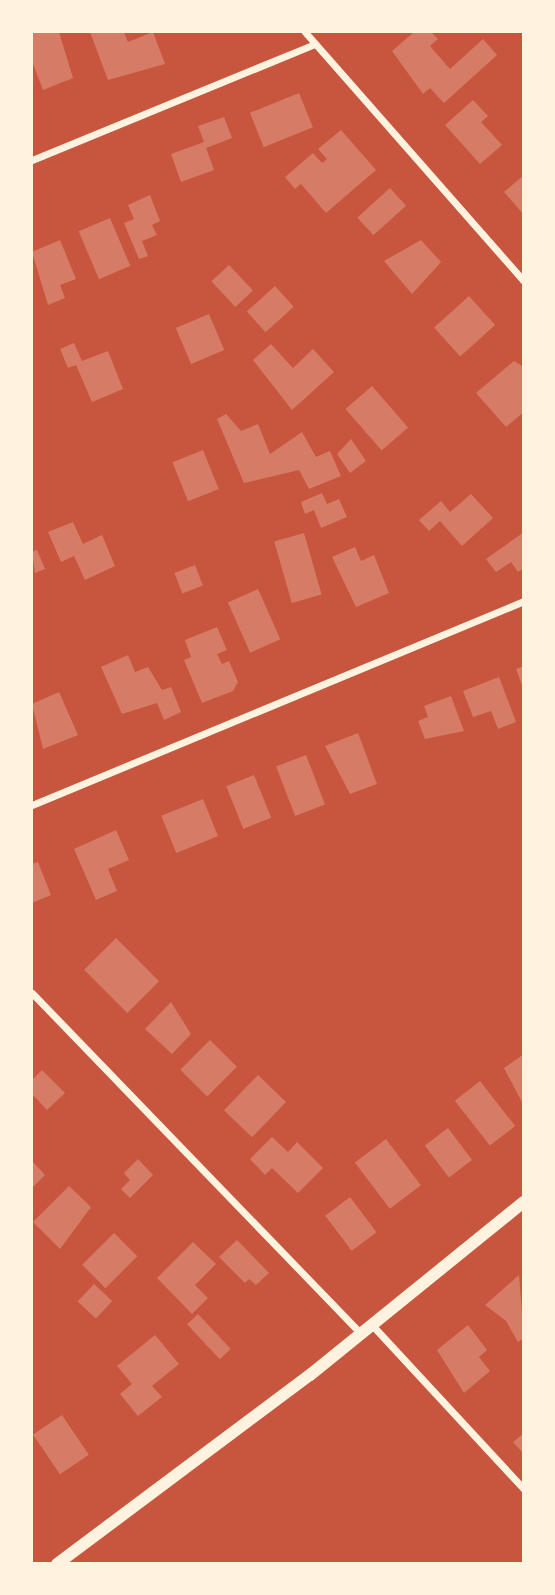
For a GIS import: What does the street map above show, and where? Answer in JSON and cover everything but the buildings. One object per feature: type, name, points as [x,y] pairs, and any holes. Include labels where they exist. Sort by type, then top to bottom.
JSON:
[{"type":"street","points":[[305,32],[523,281]]},
{"type":"street","points":[[32,160],[315,44]]},
{"type":"street","points":[[32,805],[523,601]]},
{"type":"street","points":[[32,993],[361,1334]]},
{"type":"street","points":[[57,1563],[361,1334],[523,1202]]},
{"type":"street","points":[[372,1325],[523,1489]]}]
